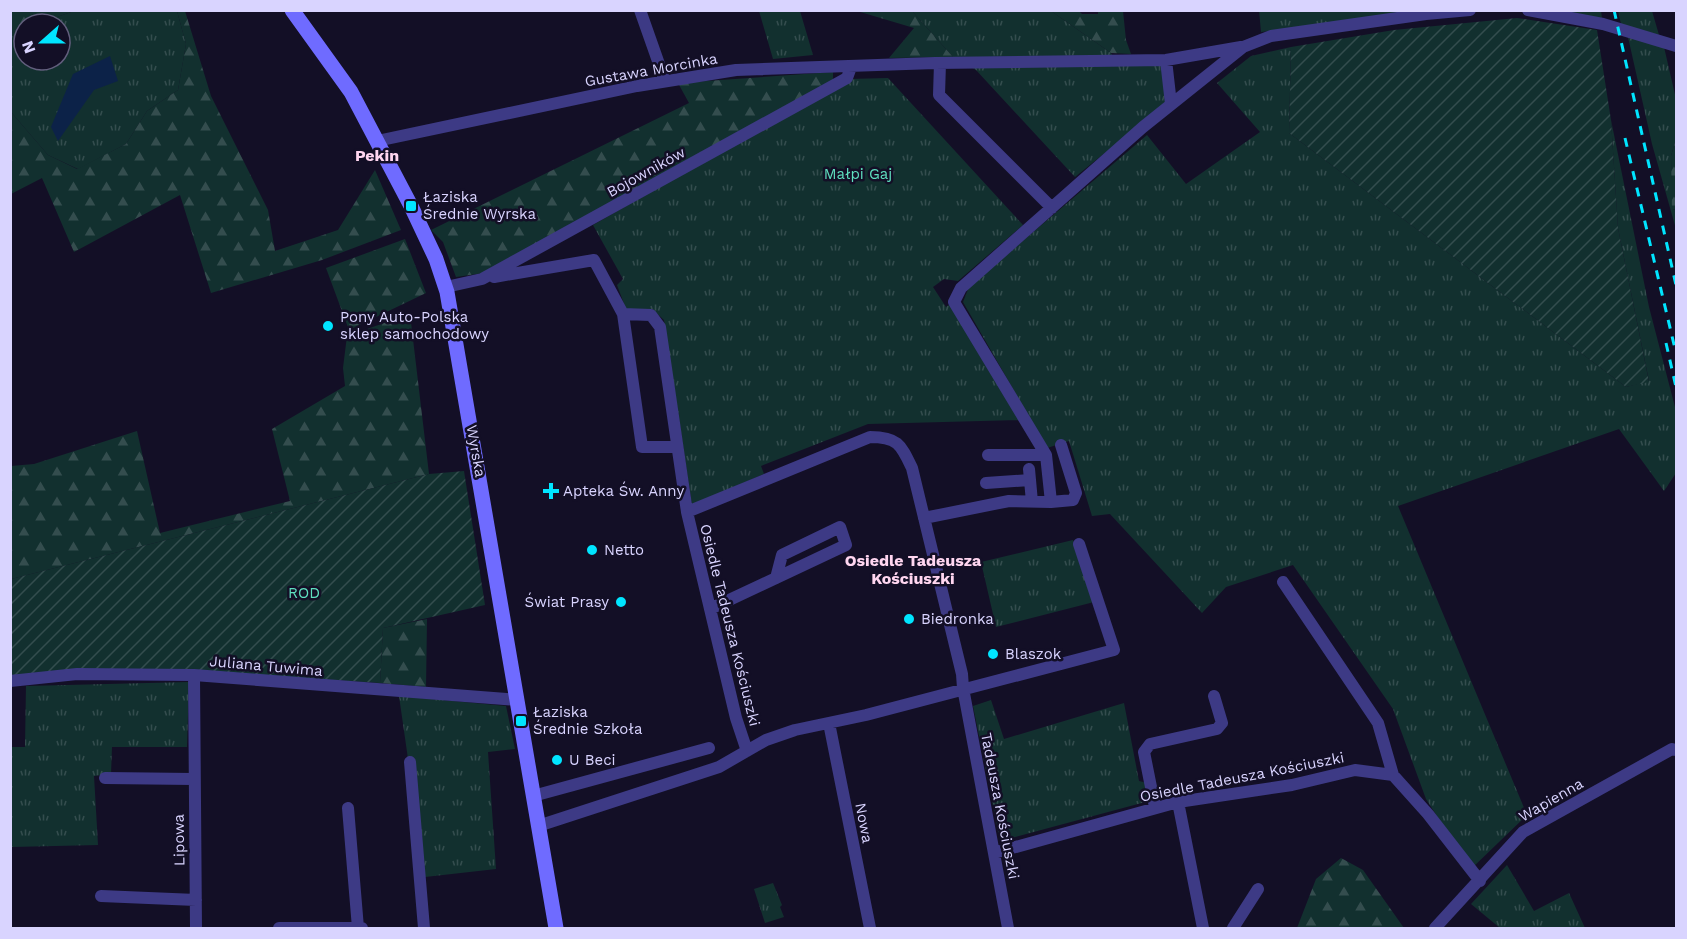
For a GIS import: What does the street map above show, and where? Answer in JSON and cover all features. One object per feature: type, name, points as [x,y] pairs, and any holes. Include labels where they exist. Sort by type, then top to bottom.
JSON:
[{"type":"street","name":"Wyrska","points":[[292,10],[341,76],[377,141],[436,259],[446,287],[556,928]]},
{"type":"street","points":[[640,10],[665,81]]},
{"type":"street","points":[[1052,502],[1046,455],[954,302],[961,288],[1171,104],[1243,47],[1271,36],[1470,10]]},
{"type":"street","points":[[1528,10],[1603,24],[1677,46]]},
{"type":"street","name":"Gustawa Morcinka","points":[[377,141],[665,81],[736,70],[937,63],[1166,60],[1243,47]]},
{"type":"street","points":[[1166,60],[1171,104]]},
{"type":"street","points":[[937,63],[939,95],[1052,207]]},
{"type":"street","name":"Bojowników","points":[[446,287],[482,279],[848,78],[851,67]]},
{"type":"street","points":[[482,279],[594,260],[624,314],[642,447],[677,447]]},
{"type":"street","points":[[624,314],[651,315],[660,327],[687,512]]},
{"type":"street","name":"Osiedle Tadeusza Kościuszki","points":[[963,688],[955,641],[912,468],[903,448],[888,437],[870,437],[687,512],[747,751],[766,740],[1114,650],[1079,544]]},
{"type":"street","points":[[924,518],[1009,501],[1073,500],[1076,493],[1061,445]]},
{"type":"street","points":[[988,455],[1046,455]]},
{"type":"street","points":[[986,483],[1030,475],[1032,502]]},
{"type":"street","points":[[710,609],[776,578],[846,545],[840,527],[782,555],[776,578]]},
{"type":"street","points":[[1283,582],[1378,723],[1393,775],[1428,814],[1480,881]]},
{"type":"street","name":"Juliana Tuwima","points":[[10,681],[77,674],[194,675],[518,700]]},
{"type":"street","name":"Lipowa","points":[[194,675],[193,779],[196,928]]},
{"type":"street","name":"Tadeusza Kościuszki","points":[[963,688],[1008,928]]},
{"type":"street","points":[[1155,807],[1144,752],[1150,744],[1217,729],[1222,723],[1214,696]]},
{"type":"street","name":"Nowa","points":[[829,723],[870,928]]},
{"type":"street","points":[[533,796],[709,748]]},
{"type":"street","name":"Wapienna","points":[[1435,928],[1523,832],[1672,749],[1677,750]]},
{"type":"street","points":[[538,826],[719,767],[747,751]]},
{"type":"street","points":[[410,762],[424,928]]},
{"type":"street","name":"Osiedle Tadeusza Kościuszki","points":[[994,853],[1178,802],[1292,785],[1355,771],[1393,775]]},
{"type":"street","points":[[105,778],[193,779]]},
{"type":"street","points":[[1178,802],[1203,928]]},
{"type":"street","points":[[348,808],[358,928]]},
{"type":"street","points":[[1233,928],[1258,889]]},
{"type":"street","points":[[101,896],[196,900]]},
{"type":"street","points":[[279,928],[362,928]]},
{"type":"street","points":[[551,928],[556,928]]},
{"type":"green space","points":[[11,10],[74,10],[71,12],[12,12],[11,33]]},
{"type":"green space","points":[[1259,10],[1432,11],[1261,32]]},
{"type":"green space","points":[[177,11],[186,44],[178,90],[147,111],[126,144],[78,169],[48,155],[11,112],[10,33],[12,32],[12,72],[72,72],[71,12]]},
{"type":"green space","points":[[177,11],[185,11],[211,96],[268,210],[275,251],[338,230],[375,170],[401,230],[322,260],[211,293],[180,195],[74,252],[42,178],[11,194],[11,112],[48,155],[77,169],[126,144],[147,111],[178,90],[186,44]]},
{"type":"green space","points":[[759,11],[800,11],[813,55],[773,59]]},
{"type":"green space","points":[[857,11],[912,11],[953,57],[889,58],[914,28]]},
{"type":"green space","points":[[912,11],[1051,11],[1111,53],[1119,66],[1163,64],[1168,102],[1075,177],[976,70],[953,57]]},
{"type":"green space","points":[[1051,11],[1098,14],[1098,11],[1123,11],[1126,40],[1131,54],[1111,53]]},
{"type":"green space","points":[[1550,11],[1601,11],[1602,18]]},
{"type":"green space","points":[[1618,11],[1652,11],[1659,35],[1621,24]]},
{"type":"green space","points":[[1517,18],[1597,30],[1611,120],[1618,228],[1649,382],[1626,387],[1289,133],[1291,47],[1394,30]]},
{"type":"green space","points":[[1628,37],[1664,47],[1676,99],[1676,139],[1671,156],[1676,229],[1652,144]]},
{"type":"green space","points":[[1291,47],[1289,133],[1626,387],[1649,381],[1618,228],[1611,120],[1649,307],[1676,411],[1676,473],[1664,491],[1619,429],[1398,506],[1527,815],[1471,869],[1426,799],[1393,709],[1293,565],[1226,587],[1202,613],[1110,514],[1092,516],[1069,441],[1047,448],[963,302],[969,287],[1147,135],[1186,184],[1260,132],[1217,83],[1251,56]]},
{"type":"green space","points":[[833,72],[833,80],[484,273],[456,277],[443,242],[431,230],[689,103],[678,83]]},
{"type":"green space","name":"Małpi Gaj","points":[[888,78],[1023,225],[958,281],[944,279],[933,287],[946,307],[952,302],[1022,420],[868,424],[761,466],[764,474],[692,505],[664,320],[652,309],[626,309],[617,285],[623,279],[593,225],[849,79]]},
{"type":"green space","points":[[1676,139],[1676,209],[1672,210],[1671,156]]},
{"type":"green space","points":[[405,239],[426,293],[349,330],[326,268]]},
{"type":"green space","points":[[410,314],[429,474],[11,579],[11,466],[34,464],[137,431],[160,533],[290,501],[272,429],[345,386],[343,368],[347,336]]},
{"type":"green space","name":"ROD","points":[[464,471],[485,605],[383,628],[380,683],[193,671],[11,680],[11,579],[429,474]]},
{"type":"green space","points":[[1073,540],[1094,602],[996,627],[981,562]]},
{"type":"green space","points":[[427,619],[426,687],[380,683],[383,628]]},
{"type":"green space","points":[[189,682],[187,747],[112,747],[111,774],[94,776],[98,845],[11,847],[11,747],[25,747],[26,686]]},
{"type":"green space","points":[[399,696],[506,706],[515,749],[488,752],[496,869],[425,877]]},
{"type":"green space","points":[[991,700],[1004,739],[1124,703],[1139,781],[1147,783],[1149,801],[1000,841],[973,706]]},
{"type":"green space","points":[[1341,858],[1363,870],[1404,928],[1297,928],[1316,879]]},
{"type":"green space","points":[[1507,865],[1534,911],[1569,893],[1585,928],[1500,928],[1471,904]]},
{"type":"green space","points":[[773,883],[784,917],[765,923],[754,889]]},
{"type":"water","points":[[110,56],[118,81],[94,90],[58,141],[51,127],[73,74]]},
{"type":"railway","points":[[1614,10],[1676,285]]},
{"type":"railway","points":[[1625,138],[1676,353]]},
{"type":"railway","points":[[1666,343],[1676,387]]},
{"type":"place","name":"Łaziska Średnie Wyrska","points":[[411,206]]},
{"type":"place","name":"Pony Auto-Polska sklep samochodowy","points":[[328,326]]},
{"type":"place","name":"Apteka Św. Anny","points":[[551,491]]},
{"type":"place","name":"Netto","points":[[592,550]]},
{"type":"place","name":"Świat Prasy","points":[[621,602]]},
{"type":"place","name":"Biedronka","points":[[909,619]]},
{"type":"place","name":"Blaszok","points":[[993,654]]},
{"type":"place","name":"Łaziska Średnie Szkoła","points":[[521,721]]},
{"type":"place","name":"U Beci","points":[[557,760]]},
{"type":"district","name":"Pekin","points":[[377,155]]},
{"type":"district","name":"Osiedle Tadeusza Kościuszki","points":[[913,569]]}]
